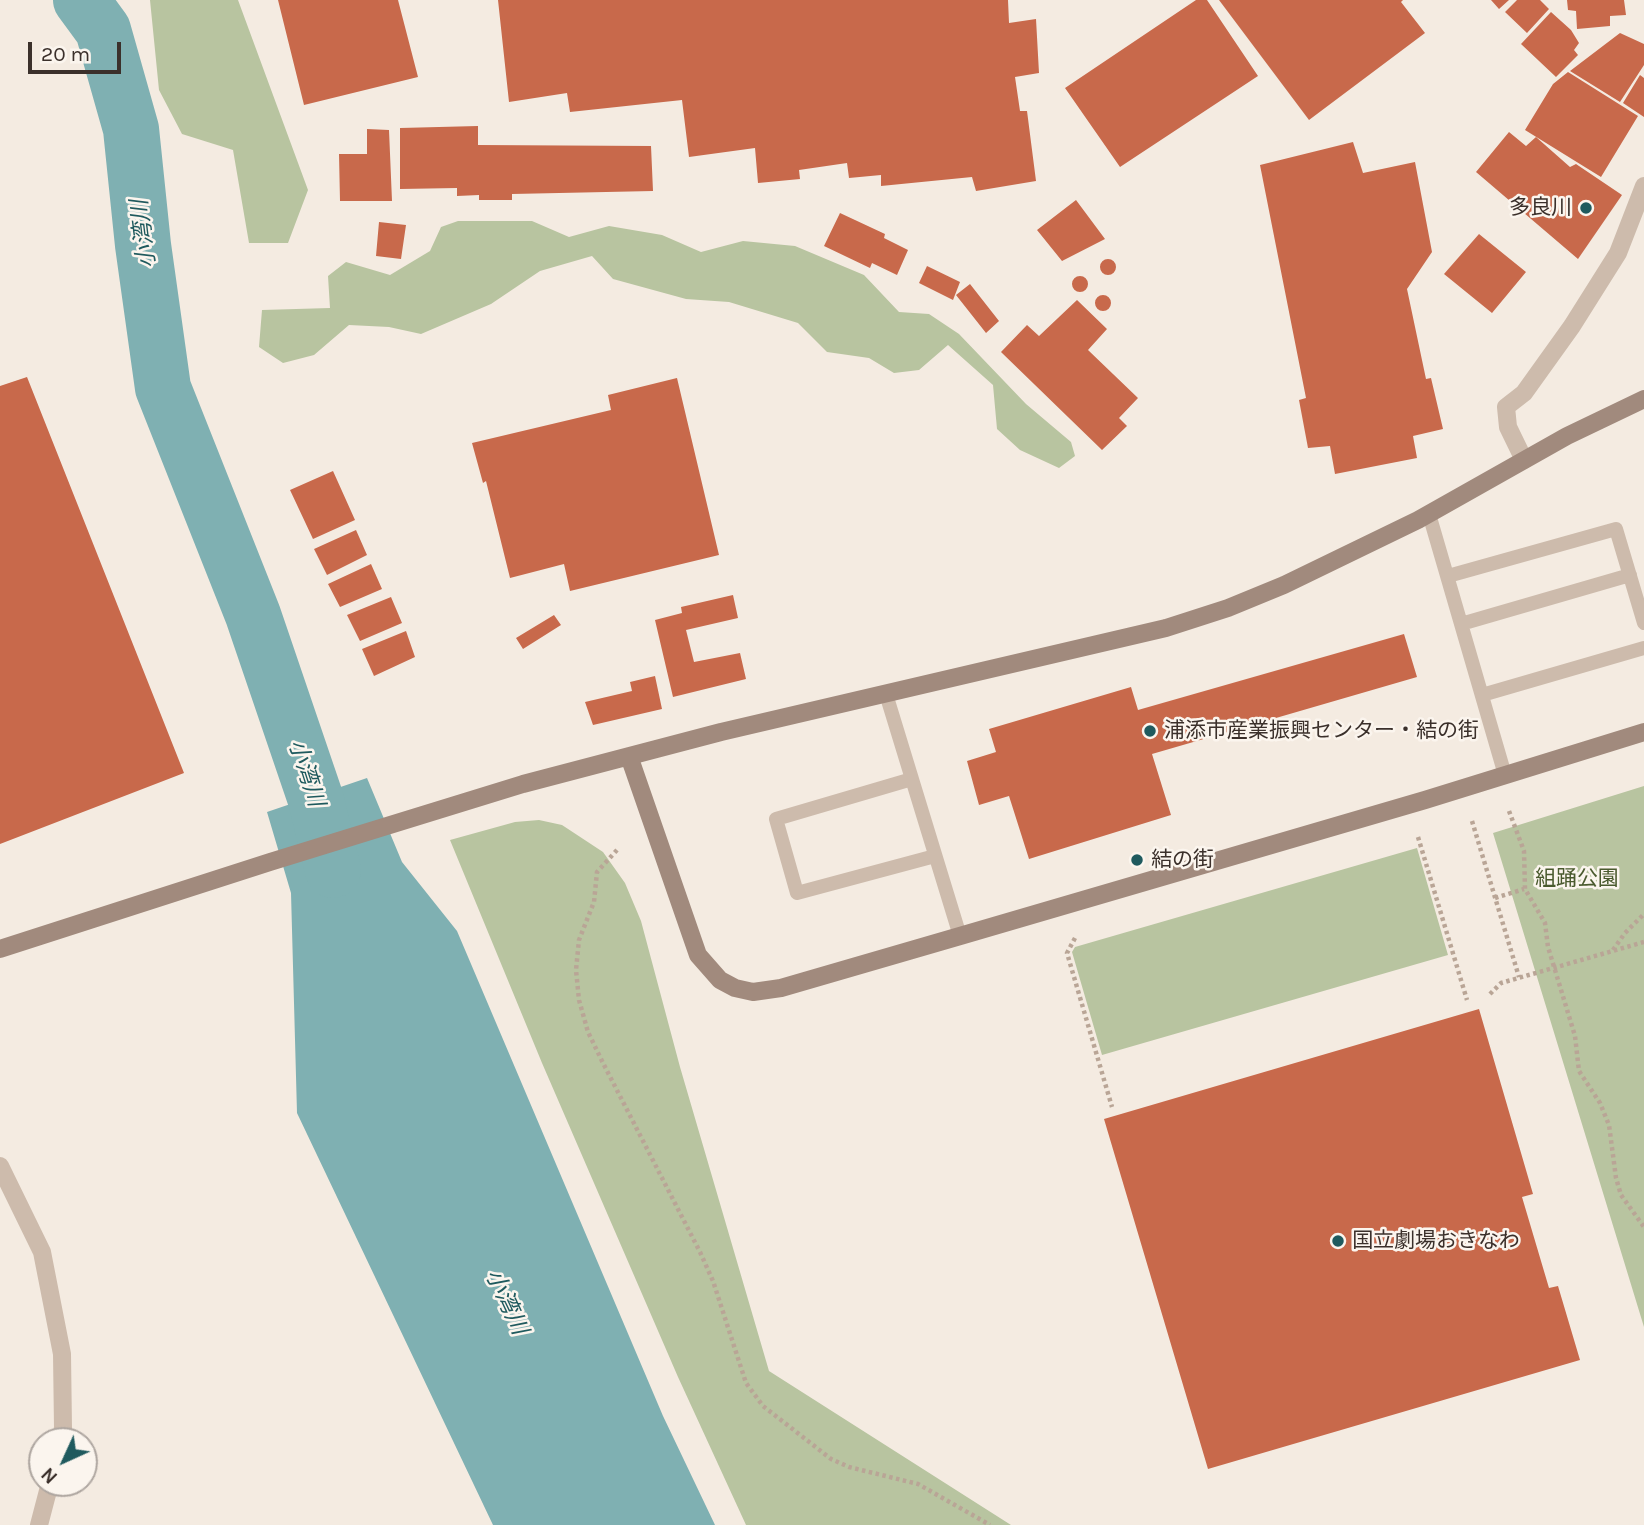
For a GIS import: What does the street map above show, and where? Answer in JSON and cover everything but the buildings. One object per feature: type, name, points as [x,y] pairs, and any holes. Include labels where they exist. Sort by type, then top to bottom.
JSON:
[{"type":"street","points":[[1524,460],[1508,427],[1506,407],[1524,393],[1572,326],[1612,263],[1644,186]]},
{"type":"street","points":[[0,949],[407,819],[629,756],[1141,634],[1228,608],[1284,586],[1430,514],[1524,460],[1644,398]]},
{"type":"street","points":[[629,756],[698,955],[720,980],[735,988],[753,992],[781,988],[960,936],[1644,732]]},
{"type":"street","points":[[0,1166],[42,1252],[62,1354],[63,1427]]},
{"type":"street","points":[[39,1525],[46,1497]]},
{"type":"lane","points":[[1430,514],[1505,775]]},
{"type":"lane","points":[[1448,576],[1616,529],[1644,623]]},
{"type":"lane","points":[[1461,624],[1630,575]]},
{"type":"lane","points":[[1482,695],[1644,648]]},
{"type":"lane","points":[[886,694],[960,936]]},
{"type":"lane","points":[[912,779],[776,819],[797,893],[936,856]]},
{"type":"path","points":[[1509,810],[1524,851],[1525,889],[1545,923],[1548,947],[1575,1036],[1578,1071],[1600,1103],[1609,1125],[1621,1195],[1644,1227]]},
{"type":"path","points":[[1472,821],[1519,977]]},
{"type":"path","points":[[1418,837],[1467,1000]]},
{"type":"path","points":[[617,850],[597,872],[594,902],[579,940],[576,970],[579,1000],[588,1032],[713,1281],[746,1383],[763,1406],[831,1459],[849,1467],[918,1484],[990,1525]]},
{"type":"path","points":[[1495,898],[1525,889]]},
{"type":"path","points":[[1613,951],[1625,933],[1644,914]]},
{"type":"path","points":[[1075,938],[1067,953],[1112,1107]]},
{"type":"path","points":[[1490,995],[1501,982],[1644,942]]},
{"type":"green space","points":[[150,0],[238,0],[308,190],[288,243],[249,243],[233,150],[182,134],[159,90]]},
{"type":"green space","points":[[458,221],[532,221],[569,237],[609,226],[662,235],[701,252],[743,241],[795,246],[864,275],[899,312],[929,314],[959,334],[1026,404],[1071,442],[1075,456],[1059,468],[1020,450],[997,429],[993,385],[948,345],[919,370],[894,373],[869,358],[827,352],[798,323],[729,302],[686,299],[613,279],[592,256],[540,271],[491,304],[421,334],[389,327],[349,325],[314,355],[283,363],[259,347],[262,310],[330,308],[328,276],[346,262],[390,275],[430,251],[441,227]]},
{"type":"green space","name":"組踊公園","points":[[1644,786],[1644,1327],[1493,833]]},
{"type":"green space","points":[[539,820],[562,825],[603,852],[625,883],[641,921],[680,1067],[769,1371],[1011,1525],[746,1525],[678,1377],[542,1063],[450,840],[515,822]]},
{"type":"green space","points":[[1417,848],[1448,955],[1102,1055],[1072,952],[1075,947]]},
{"type":"water","points":[[367,778],[402,862],[457,931],[663,1416],[715,1525],[493,1525],[297,1113],[291,893],[267,812]]},
{"type":"waterway","name":"小湾川","points":[[81,0],[103,30],[131,129],[143,245],[163,388],[253,615],[316,800],[333,870]]},
{"type":"place","name":"多良川","points":[[1586,208]]},
{"type":"place","name":"浦添市産業振興センター・結の街","points":[[1150,731]]},
{"type":"place","name":"結の街","points":[[1137,860]]},
{"type":"place","name":"国立劇場おきなわ","points":[[1338,1241]]}]
